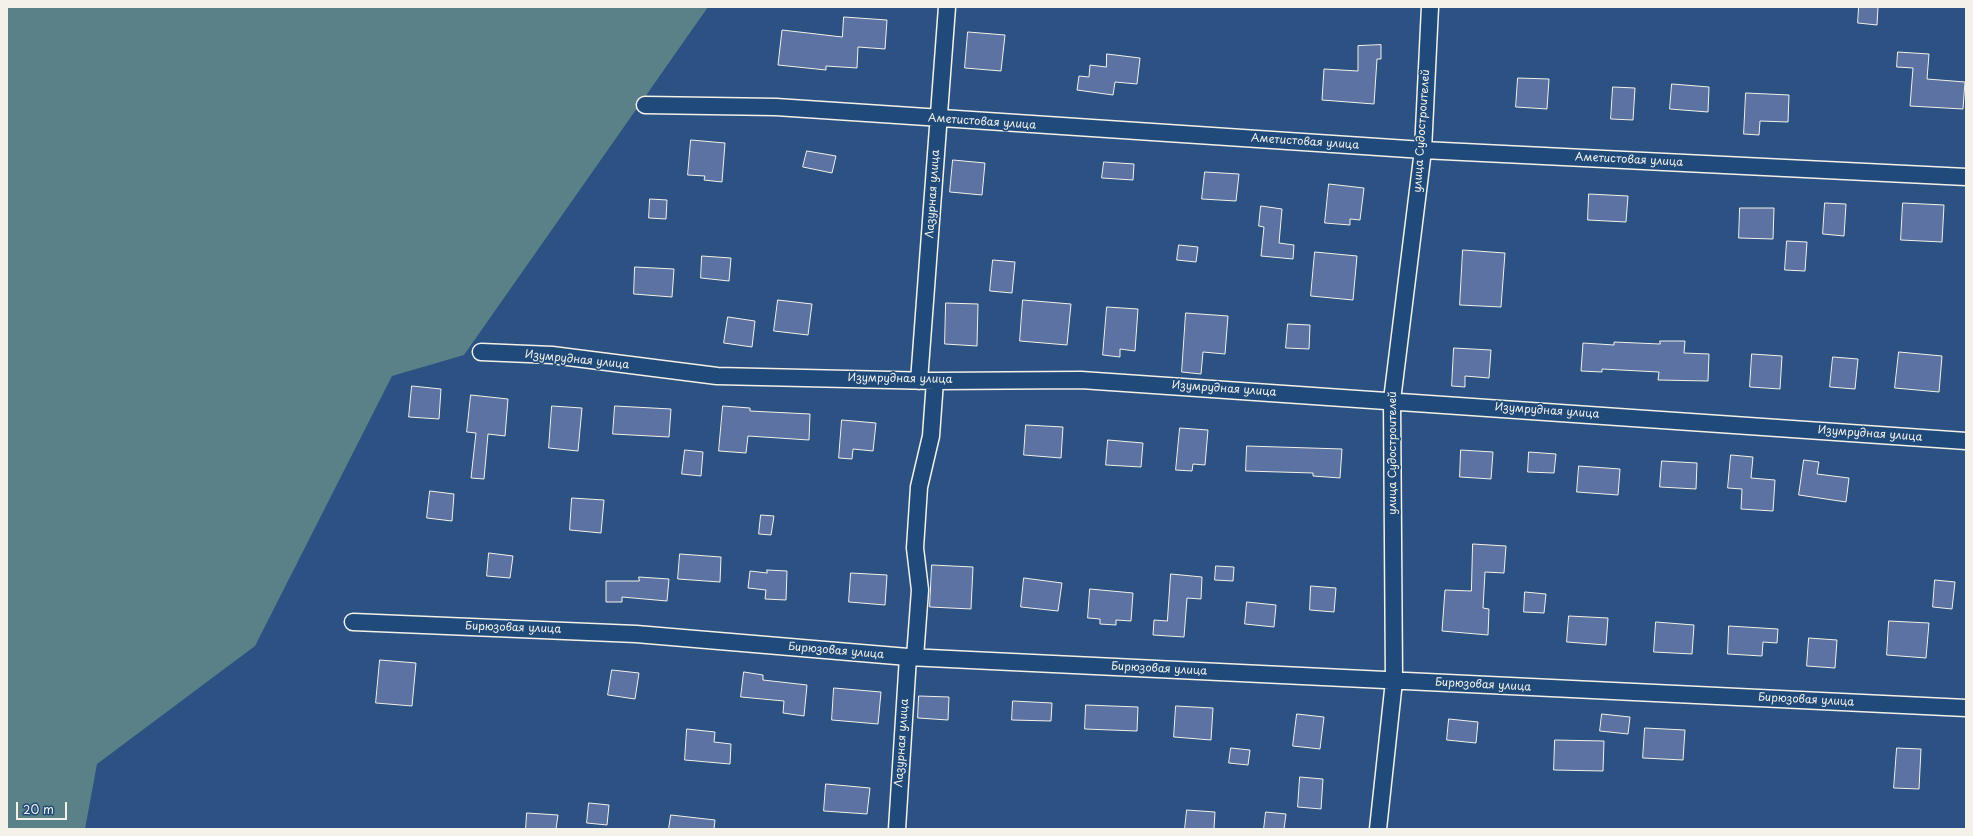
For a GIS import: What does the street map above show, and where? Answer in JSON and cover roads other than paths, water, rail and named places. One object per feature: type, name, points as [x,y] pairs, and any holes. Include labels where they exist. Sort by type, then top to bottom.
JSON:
[{"type":"street","name":"Лазурная улица","points":[[897,829],[912,657],[920,590],[915,548],[919,494],[931,436],[927,381],[938,119],[947,7]]},
{"type":"street","name":"улица Судостроителей","points":[[1378,829],[1394,681],[1392,400],[1423,150],[1430,7]]},
{"type":"street","name":"Аметистовая улица","points":[[645,105],[776,107],[938,119],[1423,150],[1966,177]]},
{"type":"street","name":"Изумрудная улица","points":[[481,352],[552,355],[717,376],[927,381],[1081,380],[1392,400],[1966,441]]},
{"type":"street","name":"Бирюзовая улица","points":[[353,622],[636,634],[912,657],[1966,708]]}]
